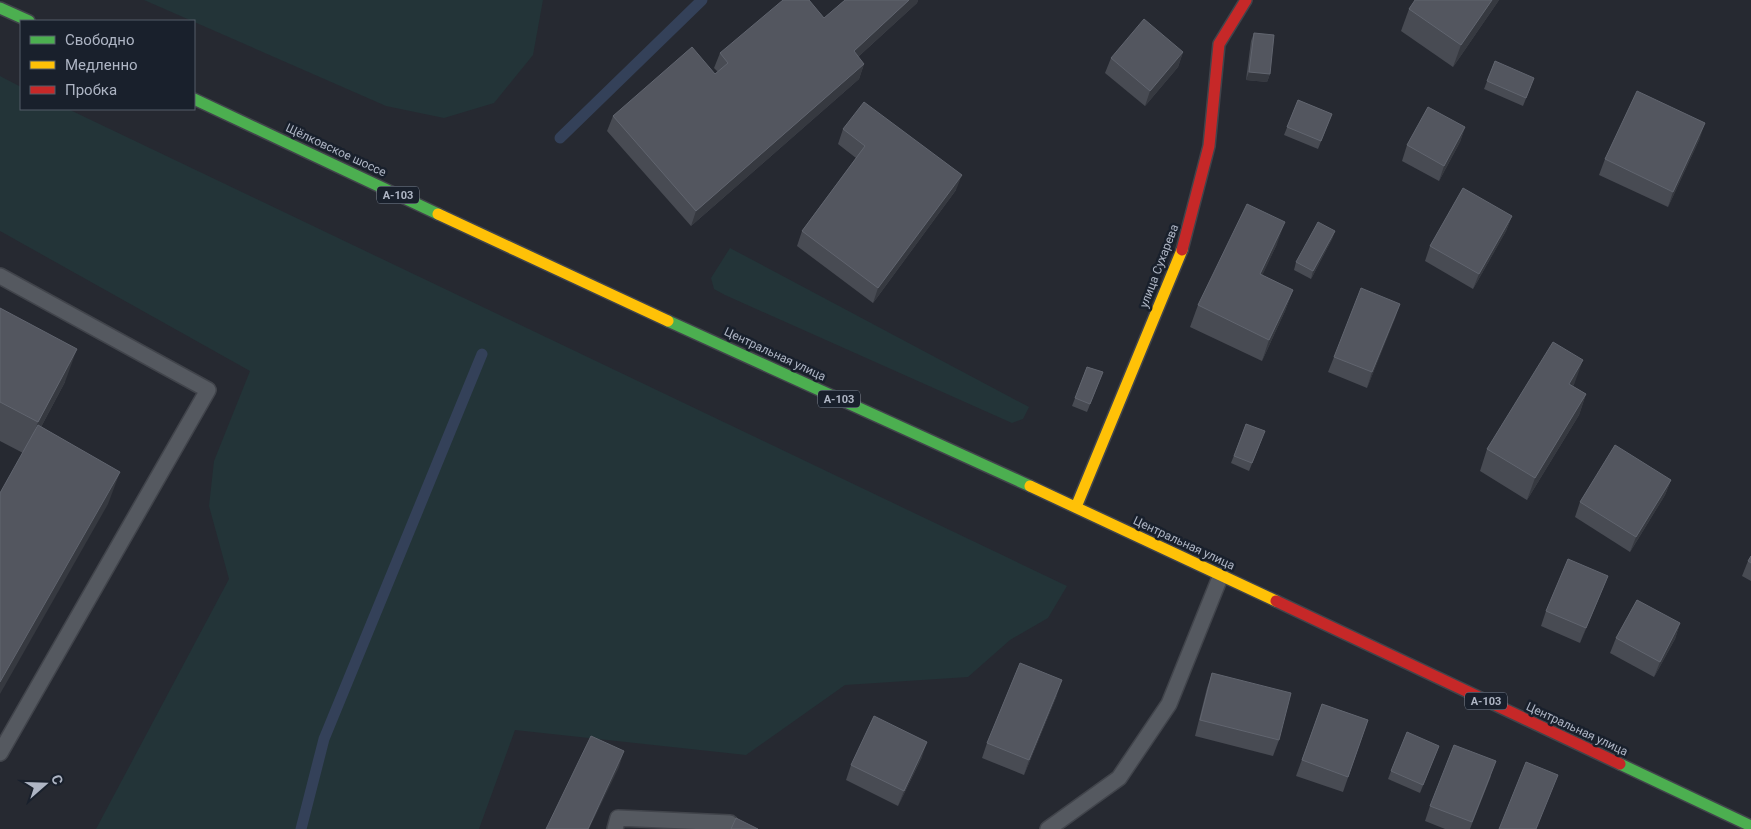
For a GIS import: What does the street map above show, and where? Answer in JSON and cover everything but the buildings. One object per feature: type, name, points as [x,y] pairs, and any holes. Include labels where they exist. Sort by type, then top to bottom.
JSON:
[{"type":"main road","name":"улица Сухарева","points":[[1076,507],[1184,245],[1209,146],[1218,44],[1246,0]]},
{"type":"main road","points":[[0,8],[27,20]]},
{"type":"main road","name":"Щёлковское шоссе","points":[[195,99],[603,290]]},
{"type":"main road","name":"Центральная улица","points":[[603,290],[1076,507],[1751,826]]},
{"type":"lane","points":[[0,276],[208,390],[0,753]]},
{"type":"lane","points":[[1048,829],[1119,778],[1169,704],[1222,576]]},
{"type":"lane","points":[[615,829],[618,818],[730,822]]},
{"type":"shaded area","points":[[144,0],[543,0],[533,55],[494,103],[444,118],[386,106],[195,22],[195,20],[190,20]]},
{"type":"shaded area","points":[[0,76],[20,86],[20,110],[70,110],[1067,586],[1048,618],[1010,640],[968,677],[845,685],[746,755],[515,730],[479,829],[96,829],[229,579],[209,506],[214,461],[250,371],[0,231]]},
{"type":"shaded area","points":[[730,248],[1029,407],[1023,419],[1012,423],[714,289],[711,278]]},
{"type":"waterway","points":[[560,138],[702,0]]},
{"type":"waterway","points":[[301,829],[324,739],[482,354]]},
{"type":"traffic: fast","points":[[0,8],[27,20]]},
{"type":"traffic: fast","points":[[195,99],[438,214]]},
{"type":"traffic: fast","points":[[668,321],[1030,486]]},
{"type":"traffic: fast","points":[[1620,764],[1751,826]]},
{"type":"traffic: slow","points":[[438,214],[668,321]]},
{"type":"traffic: slow","points":[[1076,507],[1182,250]]},
{"type":"traffic: slow","points":[[1030,486],[1276,601]]},
{"type":"traffic: jam","points":[[1182,250],[1209,146],[1219,44],[1246,0]]},
{"type":"traffic: jam","points":[[1276,601],[1620,764]]}]
